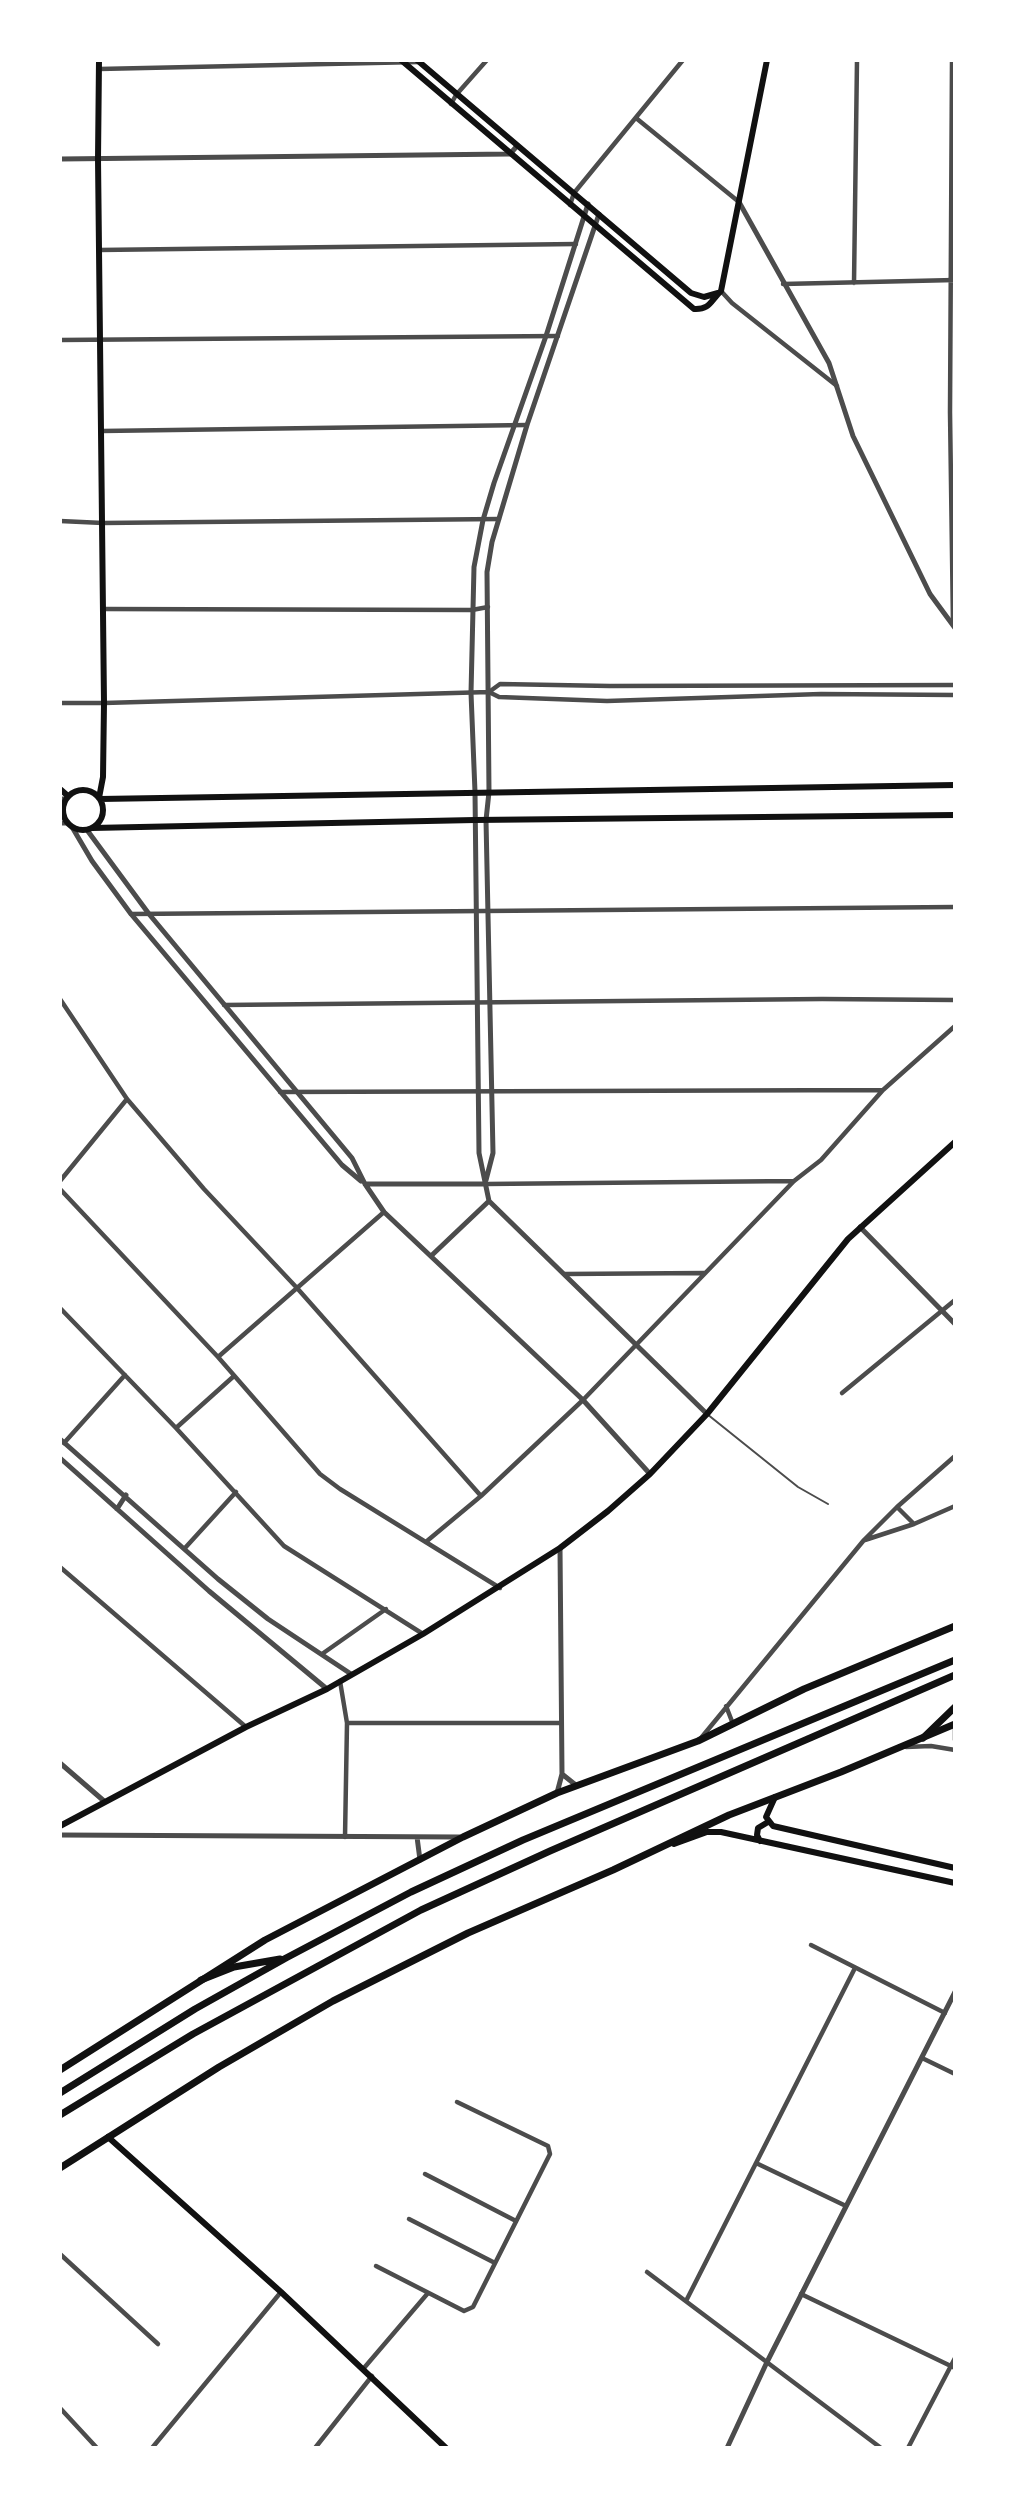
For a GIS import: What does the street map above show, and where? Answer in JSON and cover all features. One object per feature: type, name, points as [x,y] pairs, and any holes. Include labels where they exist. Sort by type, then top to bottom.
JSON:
[{"type":"main road","points":[[90,829],[102,815],[100,798],[103,777],[104,703],[99,60]]},
{"type":"main road","points":[[401,61],[694,309],[703,309],[716,300],[719,292],[767,60]]},
{"type":"main road","points":[[418,61],[691,293],[704,297],[719,292]]},
{"type":"main road","points":[[65,798],[84,790],[100,798],[955,785]]},
{"type":"main road","points":[[60,789],[65,798],[63,809],[70,825],[90,829],[475,820],[955,815]]},
{"type":"main road","points":[[60,1826],[246,1727],[327,1689],[500,1588],[560,1548],[608,1511],[650,1474],[707,1414],[836,1253],[860,1227],[955,1142]]},
{"type":"main road","points":[[60,2070],[265,1940],[463,1837],[557,1793],[698,1741],[804,1689],[955,1626]]},
{"type":"main road","points":[[60,2092],[195,2009],[411,1892],[523,1840],[955,1660]]},
{"type":"main road","points":[[60,2115],[192,2034],[421,1910],[550,1851],[955,1675]]},
{"type":"main road","points":[[923,1738],[955,1707]]},
{"type":"main road","points":[[60,2168],[219,2067],[333,2001],[468,1933],[648,1853],[685,1834],[955,1725]]},
{"type":"main road","points":[[768,1822],[767,1812],[775,1797]]},
{"type":"main road","points":[[760,1841],[757,1835],[758,1828],[768,1822]]},
{"type":"main road","points":[[768,1822],[789,1830],[955,1868]]},
{"type":"main road","points":[[648,1853],[707,1832],[721,1832],[955,1883]]},
{"type":"main road","points":[[909,1873],[913,1860]]},
{"type":"main road","points":[[201,1980],[234,1967],[286,1958]]},
{"type":"main road","points":[[108,2138],[281,2292],[447,2448]]},
{"type":"street","points":[[451,104],[456,95],[487,60]]},
{"type":"street","points":[[570,205],[574,193],[683,60]]},
{"type":"street","points":[[854,283],[857,60]]},
{"type":"street","points":[[952,60],[953,280],[950,412],[954,627]]},
{"type":"street","points":[[99,69],[418,61]]},
{"type":"street","points":[[636,118],[739,202],[829,363],[853,436],[930,594],[954,627]]},
{"type":"street","points":[[60,159],[510,154],[517,146]]},
{"type":"street","points":[[588,204],[483,520],[474,567],[471,693],[475,792],[474,911],[479,1154],[489,1202],[707,1414]]},
{"type":"street","points":[[486,1184],[494,1153],[486,820],[489,792],[487,572],[498,519],[527,425],[598,214]]},
{"type":"street","points":[[99,250],[576,244]]},
{"type":"street","points":[[783,284],[953,280]]},
{"type":"street","points":[[719,292],[838,387]]},
{"type":"street","points":[[60,340],[558,336]]},
{"type":"street","points":[[102,431],[527,425]]},
{"type":"street","points":[[60,521],[103,523],[498,519]]},
{"type":"street","points":[[103,609],[472,609],[488,607]]},
{"type":"street","points":[[489,692],[500,684],[955,685]]},
{"type":"street","points":[[60,703],[489,692],[500,697],[607,701],[821,694],[955,695]]},
{"type":"street","points":[[60,823],[70,825],[92,861],[132,914],[342,1165],[365,1184],[794,1181]]},
{"type":"street","points":[[90,829],[149,914],[352,1158],[365,1184],[384,1212],[583,1400],[650,1474]]},
{"type":"street","points":[[132,914],[955,907]]},
{"type":"street","points":[[60,999],[127,1099],[204,1189],[297,1288],[481,1496]]},
{"type":"street","points":[[224,1005],[955,1000]]},
{"type":"street","points":[[427,1542],[481,1496],[583,1400],[794,1181],[821,1160],[883,1090],[955,1026]]},
{"type":"street","points":[[280,1092],[883,1090]]},
{"type":"street","points":[[60,1181],[127,1099]]},
{"type":"street","points":[[60,1189],[218,1356],[320,1474],[340,1489],[500,1588]]},
{"type":"street","points":[[431,1256],[489,1202]]},
{"type":"street","points":[[218,1356],[384,1212]]},
{"type":"street","points":[[860,1227],[955,1324]]},
{"type":"street","points":[[565,1274],[704,1273]]},
{"type":"street","points":[[842,1393],[955,1300]]},
{"type":"street","points":[[60,1308],[176,1428],[284,1546],[423,1634]]},
{"type":"street","points":[[125,1375],[62,1441],[126,1495],[218,1579],[268,1619],[351,1674]]},
{"type":"street","points":[[176,1428],[234,1376]]},
{"type":"street","points":[[698,1741],[864,1540],[955,1455]]},
{"type":"street","points":[[60,1458],[209,1590],[327,1689]]},
{"type":"street","points":[[185,1548],[236,1492]]},
{"type":"street","points":[[117,1509],[126,1495]]},
{"type":"street","points":[[864,1540],[914,1524],[955,1506]]},
{"type":"street","points":[[897,1507],[914,1524]]},
{"type":"street","points":[[557,1793],[562,1774],[560,1548]]},
{"type":"street","points":[[60,1566],[246,1727]]},
{"type":"street","points":[[209,1590],[218,1579]]},
{"type":"street","points":[[322,1654],[386,1609]]},
{"type":"street","points":[[340,1681],[347,1723],[345,1837]]},
{"type":"street","points":[[726,1706],[733,1724]]},
{"type":"street","points":[[347,1723],[561,1723]]},
{"type":"street","points":[[955,1725],[955,1740]]},
{"type":"street","points":[[900,1748],[931,1746],[955,1750]]},
{"type":"street","points":[[60,1763],[104,1801]]},
{"type":"street","points":[[562,1774],[577,1786]]},
{"type":"street","points":[[60,1835],[463,1837]]},
{"type":"street","points":[[417,1837],[420,1860]]},
{"type":"street","points":[[811,1945],[945,2013]]},
{"type":"street","points":[[686,2301],[855,1968]]},
{"type":"street","points":[[727,2448],[801,2294],[955,1992]]},
{"type":"street","points":[[922,2058],[955,2074]]},
{"type":"street","points":[[376,2266],[464,2311],[469,2310],[473,2307],[550,2154],[548,2146],[457,2102]]},
{"type":"street","points":[[756,2163],[846,2206]]},
{"type":"street","points":[[425,2174],[516,2221]]},
{"type":"street","points":[[408,2219],[495,2263]]},
{"type":"street","points":[[60,2254],[158,2344]]},
{"type":"street","points":[[647,2272],[881,2448]]},
{"type":"street","points":[[152,2448],[281,2292]]},
{"type":"street","points":[[364,2368],[428,2293]]},
{"type":"street","points":[[801,2294],[953,2367]]},
{"type":"street","points":[[909,2448],[953,2367],[955,2358]]},
{"type":"street","points":[[315,2448],[372,2376]]},
{"type":"street","points":[[60,2408],[97,2448]]},
{"type":"lane","points":[[707,1414],[798,1487],[828,1504]]}]
